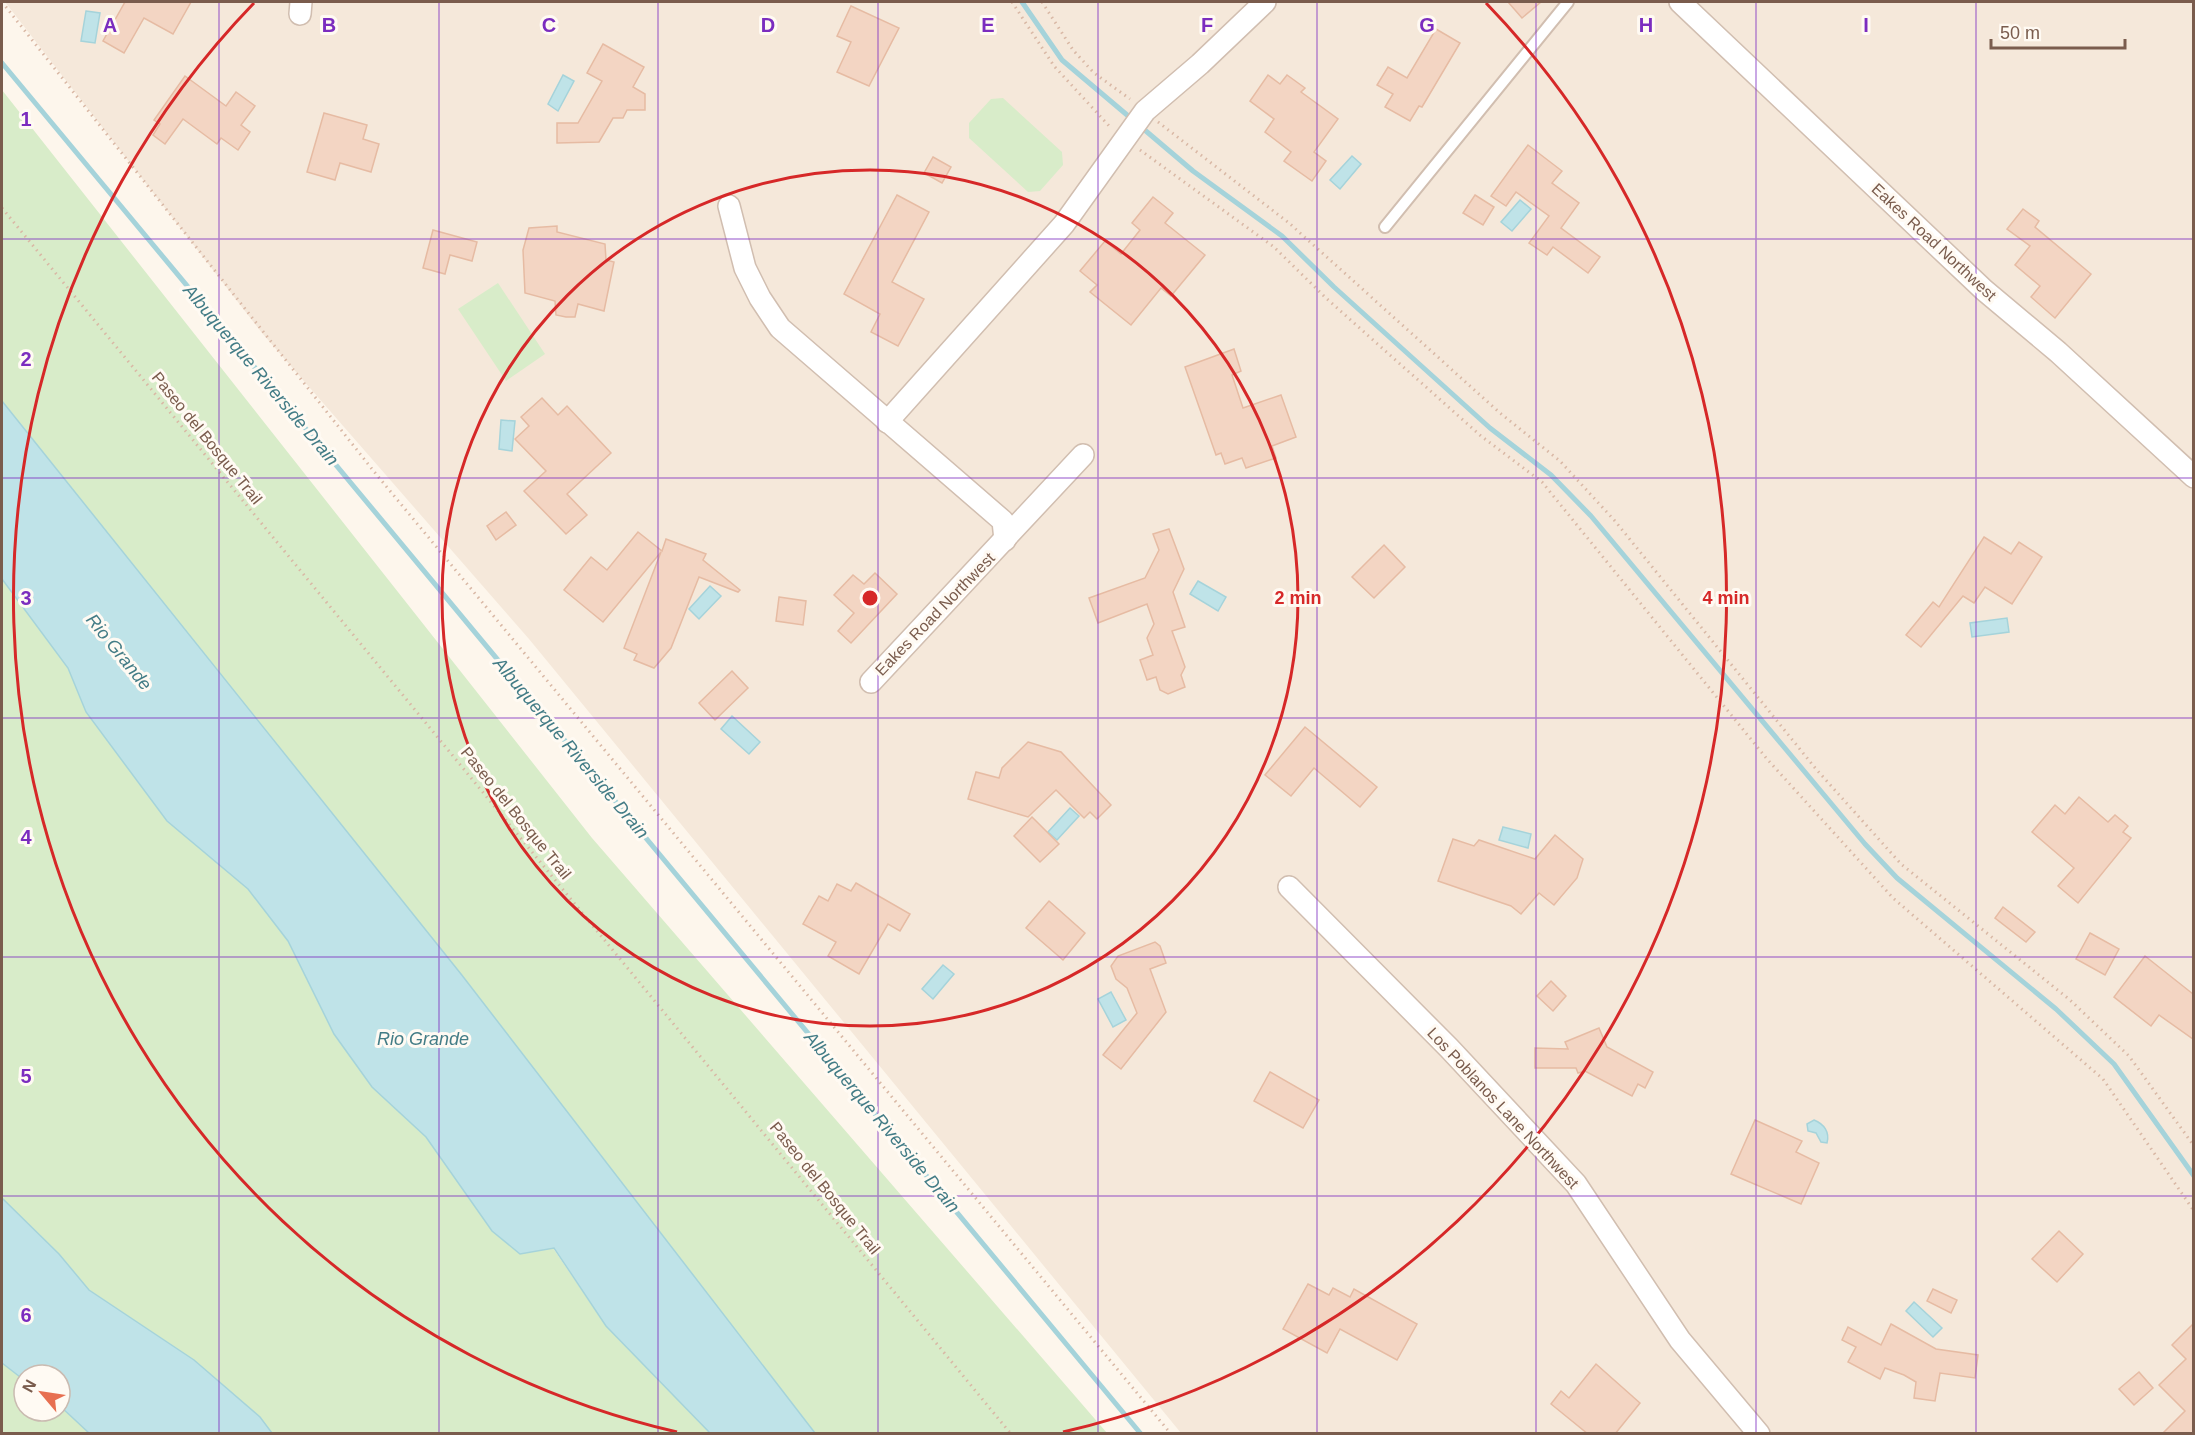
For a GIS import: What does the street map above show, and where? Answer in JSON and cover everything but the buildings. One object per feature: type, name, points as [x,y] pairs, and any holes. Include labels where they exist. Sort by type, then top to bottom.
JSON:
[{"type":"street","points":[[887,422],[1064,224],[1145,111],[1200,64],[1265,2]]},
{"type":"street","name":"Eakes Road Northwest","points":[[1680,2],[1984,290],[2058,352],[2193,477]]},
{"type":"street","name":"Eakes Road Northwest","points":[[729,206],[745,268],[759,298],[780,328],[1003,521],[1005,540],[871,682]]},
{"type":"street","points":[[1005,540],[1083,455]]},
{"type":"street","name":"Los Poblanos Lane Northwest","points":[[1289,887],[1449,1048],[1576,1184],[1680,1340],[1759,1434]]},
{"type":"lane","points":[[1385,226],[1568,2]]},
{"type":"path","points":[[2,2],[376,474],[1170,1434]]},
{"type":"path","points":[[1012,2],[1054,66],[1124,139],[1274,247],[1327,299],[1481,436],[1542,482],[1767,759],[1885,890],[2103,1079],[2193,1211]]},
{"type":"path","points":[[1042,2],[1073,50],[1094,73],[1289,223],[1500,413],[1560,461],[1615,520],[1816,769],[1901,864],[2070,1000],[2129,1056],[2193,1146]]},
{"type":"path","name":"Paseo del Bosque Trail","points":[[2,207],[1011,1434]]},
{"type":"shaded area","points":[[5,2],[2193,2],[2193,1433],[1181,1433],[529,639],[262,333]]},
{"type":"green space","points":[[2,90],[592,838],[1107,1433],[815,1433],[461,974],[2,401]]},
{"type":"green space","points":[[1003,98],[1062,152],[1063,165],[1040,191],[1028,192],[969,138],[969,123],[991,99]]},
{"type":"green space","points":[[498,283],[545,354],[506,381],[458,309]]},
{"type":"green space","points":[[2,579],[68,668],[86,712],[167,821],[248,889],[288,941],[334,1034],[372,1087],[426,1137],[492,1231],[520,1254],[553,1248],[606,1326],[710,1433],[272,1433],[260,1417],[194,1360],[89,1290],[59,1254],[2,1198]]},
{"type":"green space","points":[[2,1363],[12,1371],[12,1423],[72,1423],[72,1417],[89,1433],[2,1433]]},
{"type":"water","points":[[86,11],[100,13],[95,43],[81,41]]},
{"type":"water","points":[[563,75],[574,81],[558,111],[548,104]]},
{"type":"water","points":[[1352,156],[1361,164],[1340,189],[1330,180]]},
{"type":"water","points":[[1520,200],[1531,209],[1512,231],[1501,222]]},
{"type":"water","name":"Rio Grande","points":[[2,401],[461,974],[815,1433],[710,1433],[606,1326],[554,1248],[520,1254],[492,1231],[426,1137],[372,1087],[334,1034],[288,941],[248,889],[167,821],[86,712],[68,668],[2,579]]},
{"type":"water","points":[[501,420],[515,421],[512,451],[499,449]]},
{"type":"water","points":[[1198,581],[1226,597],[1218,611],[1190,594]]},
{"type":"water","points":[[710,586],[721,596],[699,619],[689,609]]},
{"type":"water","points":[[2007,618],[2009,632],[1972,637],[1970,623]]},
{"type":"water","points":[[732,716],[760,742],[749,754],[721,729]]},
{"type":"water","points":[[1070,808],[1079,816],[1057,840],[1048,832]]},
{"type":"water","points":[[1503,827],[1531,834],[1528,848],[1499,840]]},
{"type":"water","points":[[943,965],[954,974],[933,999],[922,989]]},
{"type":"water","points":[[1111,992],[1126,1020],[1113,1027],[1098,999]]},
{"type":"water","points":[[1814,1120],[1825,1129],[1828,1135],[1827,1143],[1821,1142],[1816,1133],[1808,1131],[1807,1124]]},
{"type":"water","points":[[2,1198],[59,1254],[89,1290],[194,1360],[260,1417],[272,1433],[89,1433],[72,1417],[72,1363],[12,1363],[12,1371],[2,1363]]},
{"type":"water","points":[[1914,1302],[1942,1328],[1933,1337],[1906,1311]]},
{"type":"waterway","points":[[1022,2],[1062,60],[1133,120]]},
{"type":"waterway","name":"Albuquerque Riverside Drain","points":[[2,63],[1141,1434]]},
{"type":"waterway","points":[[1140,126],[1193,171],[1282,236],[1334,287],[1490,428],[1551,475],[1591,516],[1865,844],[1897,878],[2056,1009],[2114,1064],[2194,1176]]}]
